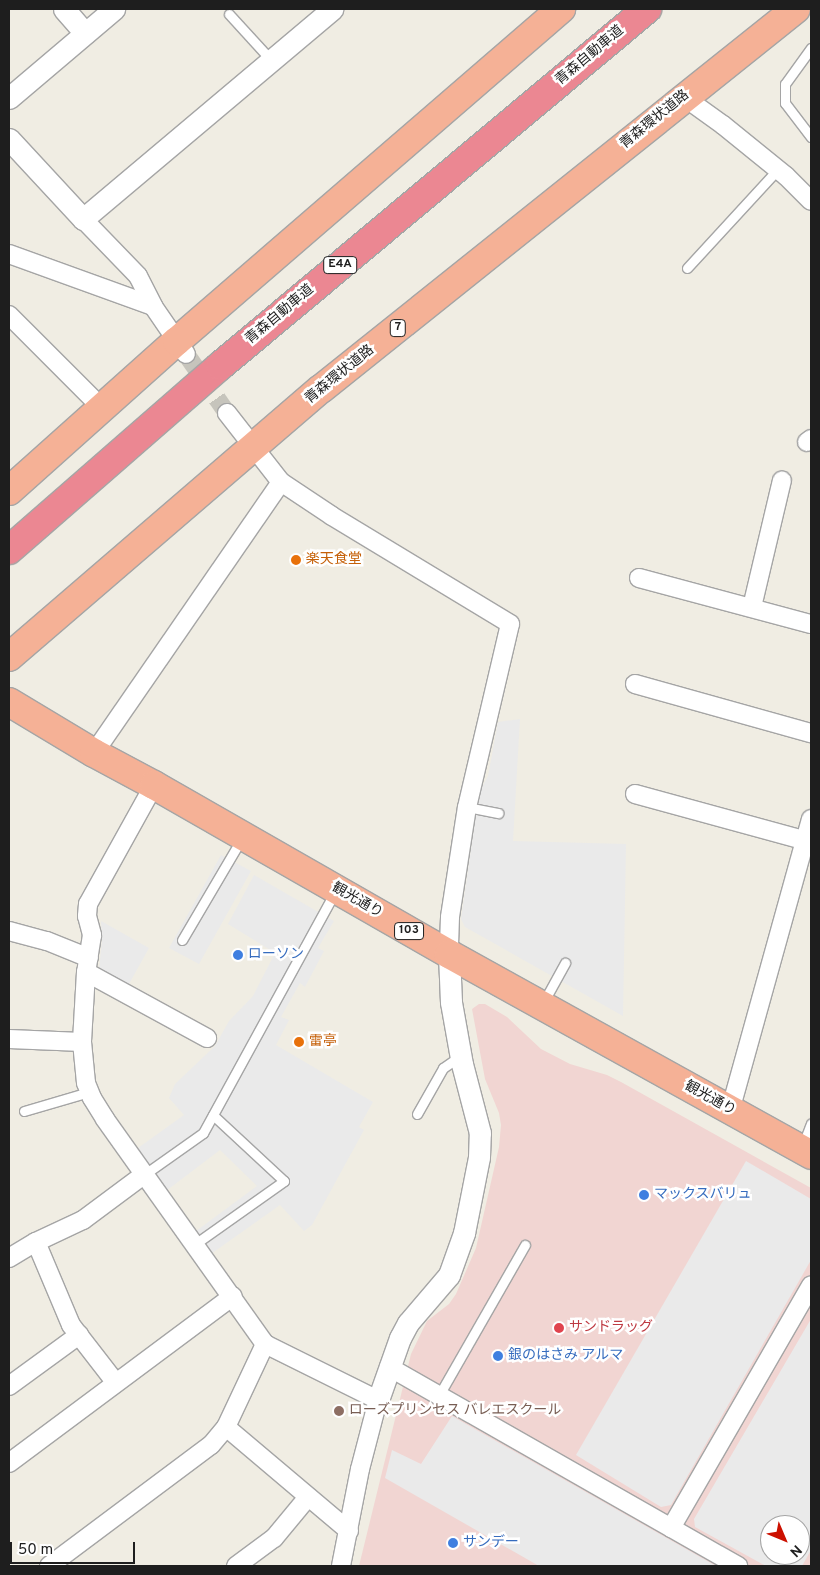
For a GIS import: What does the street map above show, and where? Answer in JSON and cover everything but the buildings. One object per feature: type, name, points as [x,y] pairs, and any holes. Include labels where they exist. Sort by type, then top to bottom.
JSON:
[{"type":"highway","points":[[9,491],[102,408],[181,348],[561,9]]},
{"type":"highway","name":"青森自動車道","points":[[9,550],[249,341],[647,9]]},
{"type":"highway","name":"青森環状道路","points":[[9,656],[321,389],[796,9]]},
{"type":"highway","name":"観光通り","points":[[9,702],[94,753],[154,785],[449,954],[806,1152]]},
{"type":"street","points":[[64,9],[85,33]]},
{"type":"street","points":[[9,98],[114,9]]},
{"type":"street","points":[[83,219],[332,9]]},
{"type":"street","points":[[684,97],[723,125],[811,201]]},
{"type":"street","points":[[9,139],[138,276],[153,306],[181,348]]},
{"type":"street","points":[[9,254],[153,306]]},
{"type":"street","points":[[9,315],[102,408]]},
{"type":"street","points":[[227,413],[281,482],[370,540],[510,624],[467,807],[450,917],[451,1002],[460,1056],[480,1133],[479,1157],[464,1233],[449,1275],[408,1323],[378,1400],[360,1469],[349,1531],[340,1566]]},
{"type":"street","points":[[752,608],[782,480]]},
{"type":"street","points":[[94,753],[281,482]]},
{"type":"street","points":[[639,578],[811,624]]},
{"type":"street","points":[[635,684],[811,733]]},
{"type":"street","points":[[154,785],[88,904],[87,916],[92,935],[82,1042],[83,1066],[89,1092],[105,1119],[233,1296],[265,1344],[378,1400]]},
{"type":"street","points":[[635,794],[808,842]]},
{"type":"street","points":[[730,1110],[808,842],[811,819]]},
{"type":"street","points":[[9,931],[47,941],[207,1038]]},
{"type":"street","points":[[9,1039],[82,1042]]},
{"type":"street","points":[[9,1258],[36,1242],[83,1220],[145,1174]]},
{"type":"street","points":[[36,1242],[66,1315],[116,1383]]},
{"type":"street","points":[[671,1528],[811,1286]]},
{"type":"street","points":[[9,1463],[233,1296]]},
{"type":"street","points":[[9,1386],[79,1335]]},
{"type":"street","points":[[50,1566],[212,1445],[226,1427],[265,1344]]},
{"type":"street","points":[[390,1366],[738,1566]]},
{"type":"street","points":[[226,1427],[349,1531]]},
{"type":"street","points":[[236,1566],[274,1538],[308,1497]]},
{"type":"lane","points":[[230,14],[271,60]]},
{"type":"lane","points":[[811,48],[785,84],[785,103],[811,137]]},
{"type":"lane","points":[[687,268],[777,170]]},
{"type":"lane","points":[[467,807],[498,813]]},
{"type":"lane","points":[[182,940],[244,836]]},
{"type":"lane","points":[[145,1174],[203,1133],[337,889]]},
{"type":"lane","points":[[542,1006],[566,963]]},
{"type":"lane","points":[[417,1114],[443,1068],[460,1056]]},
{"type":"lane","points":[[24,1112],[89,1092]]},
{"type":"lane","points":[[195,1244],[284,1181],[213,1115]]},
{"type":"lane","points":[[806,1152],[811,1124]]},
{"type":"lane","points":[[439,1395],[525,1245]]},
{"type":"shaded area","points":[[520,719],[513,841],[626,844],[623,1016],[465,927],[461,919],[479,793],[488,776],[498,722]]},
{"type":"shaded area","points":[[221,855],[251,871],[199,964],[169,948]]},
{"type":"shaded area","points":[[254,875],[334,921],[318,948],[324,951],[305,987],[300,983],[281,1017],[289,1020],[276,1045],[373,1102],[359,1127],[364,1130],[312,1225],[304,1231],[280,1205],[211,1254],[196,1231],[257,1186],[220,1150],[166,1191],[138,1148],[184,1115],[169,1098],[175,1084],[215,1046],[229,1021],[253,996],[275,953],[228,924]]},
{"type":"shaded area","points":[[101,921],[149,948],[129,984],[99,969],[102,940]]},
{"type":"shaded area","points":[[479,1004],[485,1004],[507,1017],[541,1049],[570,1064],[607,1075],[621,1082],[811,1188],[811,1566],[359,1566],[411,1354],[427,1321],[449,1304],[456,1294],[476,1248],[499,1147],[501,1125],[499,1113],[485,1079],[472,1009]]},
{"type":"shaded area","points":[[746,1161],[811,1199],[811,1260],[671,1505],[661,1507],[576,1455]]},
{"type":"shaded area","points":[[811,1319],[811,1550],[810,1552],[810,1515],[760,1515],[760,1563],[695,1527],[694,1519]]},
{"type":"shaded area","points":[[452,1416],[716,1566],[539,1566],[385,1478],[392,1450],[421,1464]]},
{"type":"shaded area","points":[[764,1565],[803,1565],[802,1566]]},
{"type":"tunnel","points":[[186,354],[227,413]]},
{"type":"place","name":"楽天食堂","points":[[296,560]]},
{"type":"place","name":"ローソン","points":[[238,955]]},
{"type":"place","name":"雷亭","points":[[299,1042]]},
{"type":"place","name":"マックスバリュ","points":[[644,1195]]},
{"type":"place","name":"サンドラッグ","points":[[559,1328]]},
{"type":"place","name":"銀のはさみ アルマ","points":[[498,1356]]},
{"type":"place","name":"ローズプリンセス バレエスクール","points":[[339,1411]]},
{"type":"place","name":"サンデー","points":[[453,1543]]}]
